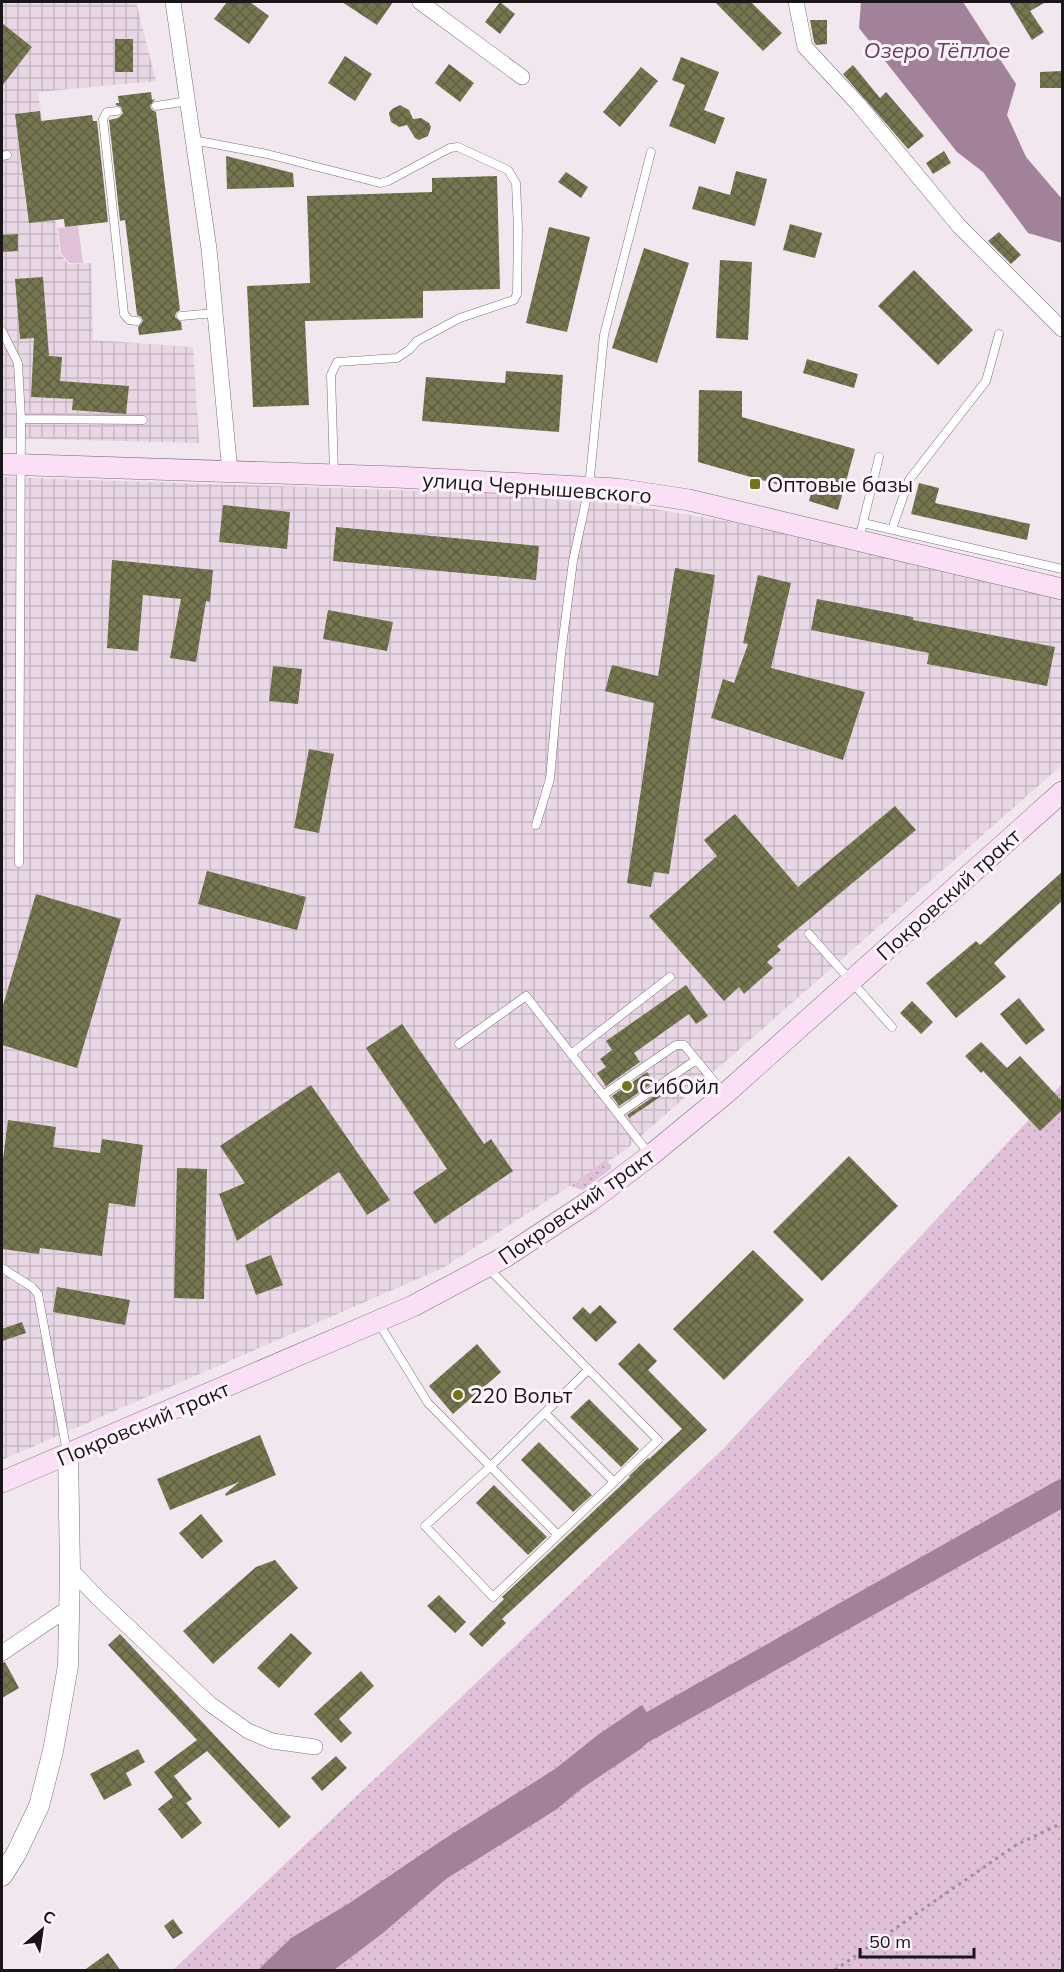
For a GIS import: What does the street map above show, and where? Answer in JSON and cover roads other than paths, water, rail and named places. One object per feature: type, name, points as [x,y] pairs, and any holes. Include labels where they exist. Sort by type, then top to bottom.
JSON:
[{"type":"main road","name":"улица Чернышевского","points":[[11,464],[334,475],[589,487],[654,494],[861,532],[1062,589]]},
{"type":"main road","name":"Покровский тракт","points":[[2,1482],[378,1322],[505,1257],[590,1201],[651,1155],[724,1094],[1062,792]]},
{"type":"street","points":[[173,2],[209,249],[230,472]]},
{"type":"street","points":[[420,2],[522,77]]},
{"type":"street","points":[[796,2],[805,47],[852,96],[959,226],[1062,329]]},
{"type":"street","points":[[2,1876],[16,1854],[39,1806],[53,1751],[68,1665],[70,1569],[68,1454]]},
{"type":"street","points":[[70,1569],[210,1704],[248,1731],[264,1738],[315,1747]]},
{"type":"street","points":[[2,1653],[70,1607]]},
{"type":"lane","points":[[156,106],[188,100]]},
{"type":"lane","points":[[117,111],[108,112],[103,119],[124,314],[129,320],[137,321]]},
{"type":"lane","points":[[194,140],[267,154],[380,183],[450,148],[458,147],[508,170],[516,183],[517,294],[514,300],[460,318],[417,341],[410,350],[397,358],[337,362],[331,375],[334,475]]},
{"type":"lane","points":[[536,825],[550,779],[561,654],[573,561],[589,487],[604,335],[651,152]]},
{"type":"lane","points":[[181,316],[215,313]]},
{"type":"lane","points":[[2,331],[18,363],[21,419],[11,464],[19,863]]},
{"type":"lane","points":[[892,530],[909,480],[986,381],[999,334]]},
{"type":"lane","points":[[21,419],[143,420]]},
{"type":"lane","points":[[879,458],[861,532],[892,530],[1062,569]]},
{"type":"lane","points":[[809,934],[892,1027]]},
{"type":"lane","points":[[571,1054],[670,977]]},
{"type":"lane","points":[[459,1044],[526,996],[651,1155]]},
{"type":"lane","points":[[603,1095],[676,1045],[684,1045],[724,1094]]},
{"type":"lane","points":[[618,1114],[693,1062],[699,1064]]},
{"type":"lane","points":[[487,1267],[658,1440],[493,1597],[425,1526],[588,1370]]},
{"type":"lane","points":[[2,1268],[32,1287],[38,1294],[68,1454]]},
{"type":"lane","points":[[378,1322],[428,1403],[558,1535]]},
{"type":"lane","points":[[545,1413],[614,1482]]},
{"type":"water","name":"Озеро Тёплое","points":[[861,2],[963,2],[1016,84],[1007,115],[1026,157],[1062,199],[1062,243],[1028,233],[983,172],[957,152],[859,28]]},
{"type":"water","points":[[642,1705],[659,1731],[642,1748],[581,1789],[557,1809],[446,1879],[383,1933],[334,1970],[258,1970],[291,1938],[348,1904],[441,1841],[555,1769],[599,1734]]},
{"type":"waterway","points":[[623,1743],[1062,1493]]},
{"type":"place","name":"Оптовые базы","points":[[755,484]]},
{"type":"place","name":"СибОйл","points":[[627,1086]]},
{"type":"place","name":"220 Вольт","points":[[458,1395]]}]
